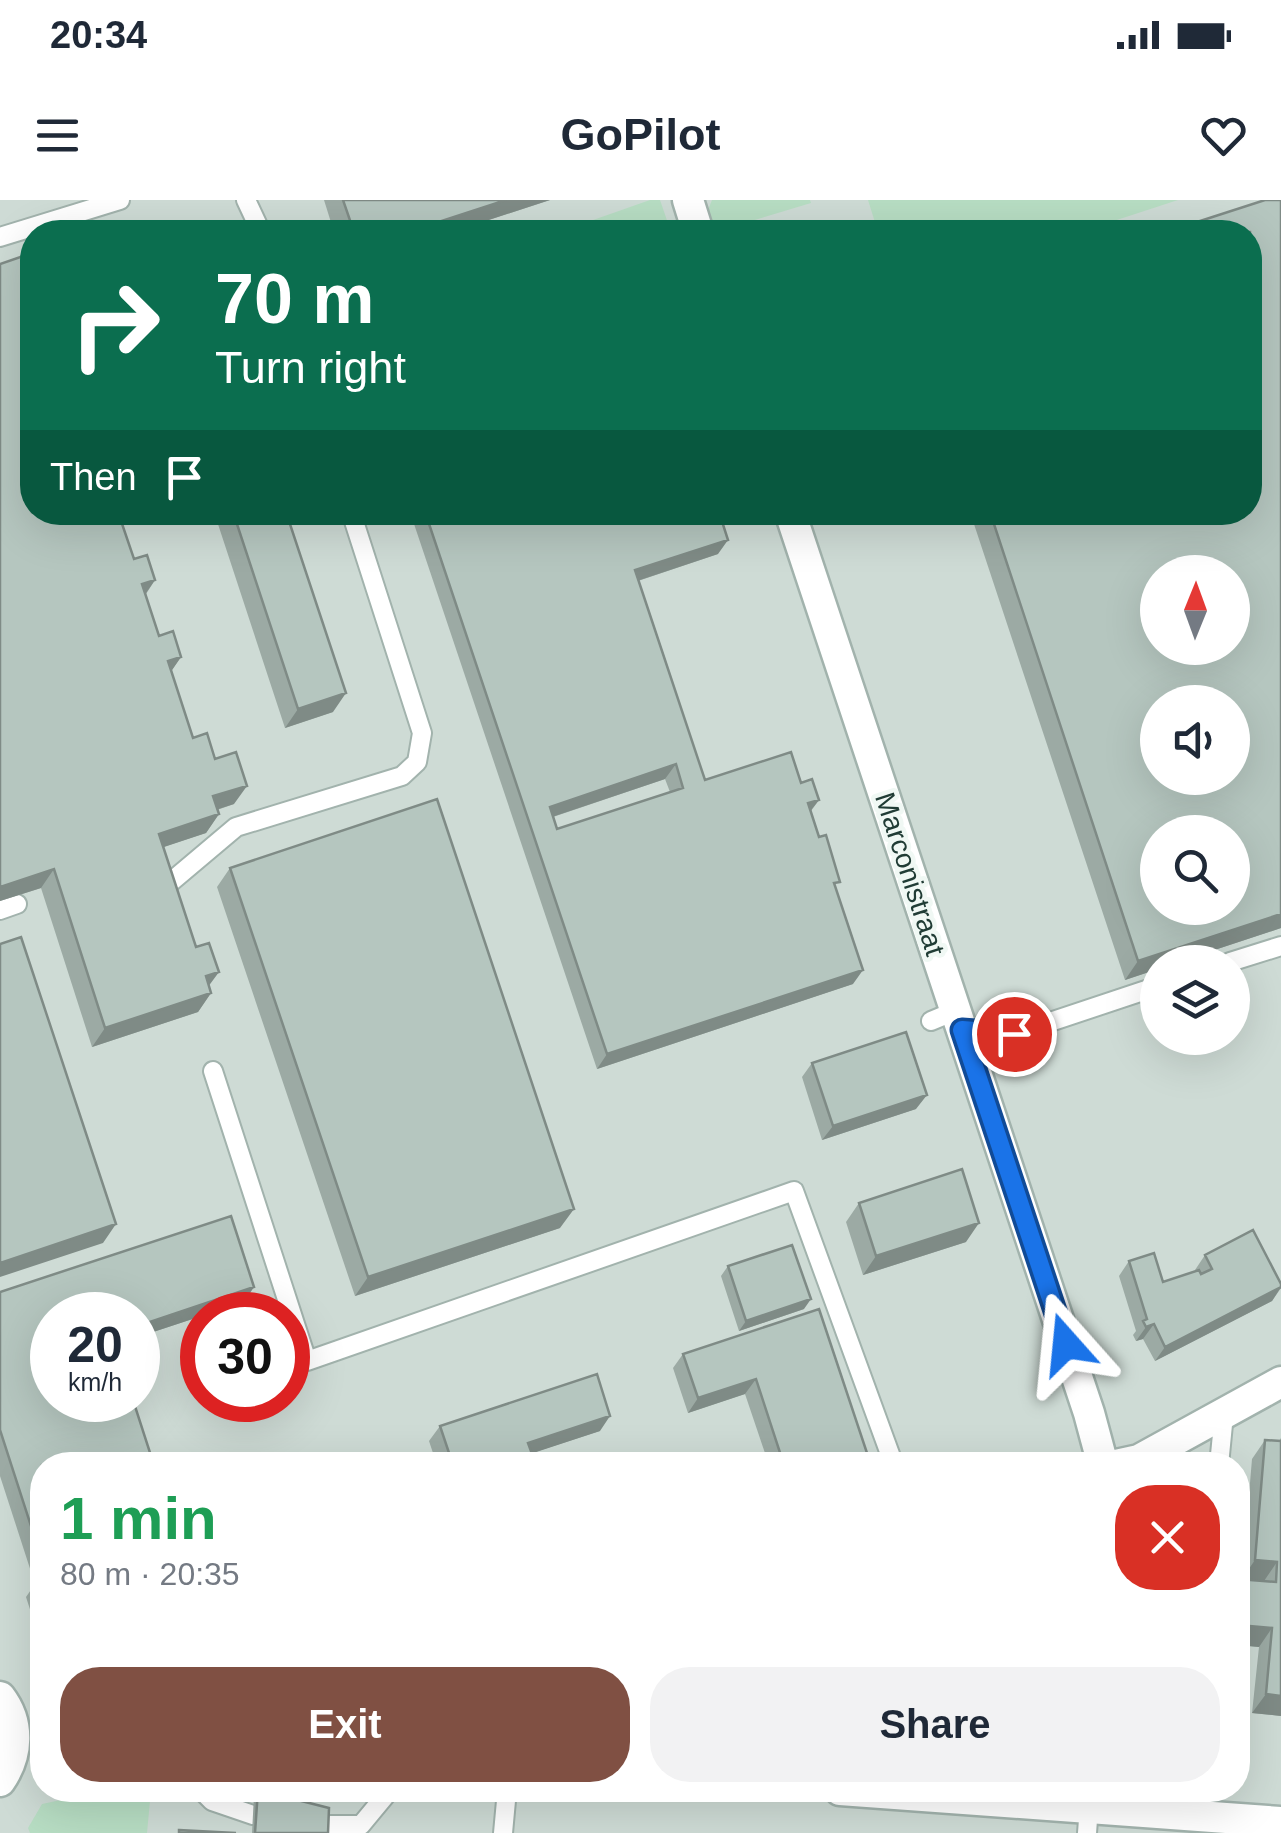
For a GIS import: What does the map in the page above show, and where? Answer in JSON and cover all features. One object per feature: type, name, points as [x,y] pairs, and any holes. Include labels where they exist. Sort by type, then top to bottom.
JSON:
[{"type":"street","name":"Marconistraat","points":[[794,525],[949,1021],[1098,1452]]},
{"type":"street","points":[[1154,1452],[1281,1382]]},
{"type":"street","points":[[0,1697],[12,1720],[29,1739],[0,1781]]},
{"type":"street","points":[[989,1802],[1281,1822]]},
{"type":"lane","points":[[57,220],[120,200]]},
{"type":"lane","points":[[166,886],[236,827],[402,776],[417,762],[422,733],[355,525]]},
{"type":"lane","points":[[1250,956],[1281,946]]},
{"type":"lane","points":[[949,1021],[1014,1034],[1140,992]]},
{"type":"lane","points":[[214,1071],[307,1361],[794,1192],[889,1452]]},
{"type":"lane","points":[[1220,1452],[1224,1414]]},
{"type":"lane","points":[[215,1802],[253,1815]]},
{"type":"lane","points":[[325,1824],[360,1825],[380,1802]]},
{"type":"lane","points":[[503,1833],[507,1802]]},
{"type":"shaded area","points":[[0,200],[1281,200],[1281,1833],[0,1833]]},
{"type":"green space","points":[[660,200],[667,220],[593,220]]},
{"type":"green space","points":[[712,200],[811,203],[755,220],[711,220],[708,210]]},
{"type":"green space","points":[[868,200],[1178,200],[1117,220],[874,220]]},
{"type":"green space","points":[[150,1802],[147,1833],[30,1833],[28,1828],[42,1804]]},
{"type":"building","points":[[343,200],[506,200],[445,220],[350,220]]},
{"type":"building","points":[[1265,200],[1281,200],[1281,914],[1250,924],[1250,815],[1140,815],[1140,925],[1248,925],[1187,945],[1140,945],[1140,960],[994,525],[1262,525],[1262,220],[1203,220]]},
{"type":"building","points":[[20,257],[20,525],[122,525],[134,559],[147,555],[155,580],[142,584],[159,636],[173,631],[181,657],[168,661],[193,738],[207,733],[215,759],[236,752],[247,786],[213,796],[219,814],[159,834],[196,947],[209,943],[219,972],[206,976],[211,993],[105,1028],[54,869],[0,887],[0,264]]},
{"type":"building","points":[[237,525],[290,525],[346,693],[298,709]]},
{"type":"building","points":[[429,525],[723,525],[728,540],[635,570],[705,780],[791,752],[801,783],[812,779],[819,800],[808,803],[819,837],[826,835],[840,882],[834,883],[863,970],[607,1054]],"holes":[[[676,764],[683,788],[557,829],[550,807]]]},
{"type":"building","points":[[437,799],[574,1209],[368,1277],[230,868]]},
{"type":"building","points":[[21,937],[116,1224],[0,1263],[0,944]]},
{"type":"building","points":[[906,1032],[927,1095],[833,1126],[812,1063]]},
{"type":"building","points":[[962,1169],[979,1223],[876,1256],[859,1203]]},
{"type":"building","points":[[231,1216],[254,1287],[239,1292],[180,1292],[180,1312],[160,1319],[160,1292],[30,1292],[30,1422],[140,1422],[150,1452],[30,1452],[30,1523],[0,1430],[0,1292]]},
{"type":"building","points":[[1253,1230],[1281,1287],[1165,1347],[1154,1324],[1146,1327],[1143,1321],[1147,1319],[1129,1261],[1154,1253],[1163,1282],[1199,1270],[1201,1274],[1212,1269],[1205,1255]]},
{"type":"building","points":[[792,1245],[811,1299],[746,1321],[728,1266]]},
{"type":"building","points":[[819,1309],[867,1452],[780,1452],[756,1379],[698,1398],[683,1354]]},
{"type":"building","points":[[597,1374],[610,1416],[528,1443],[531,1452],[449,1452],[440,1426]]},
{"type":"building","points":[[1265,1440],[1281,1441],[1281,1696],[1266,1694],[1272,1628],[1250,1626],[1250,1580],[1276,1582],[1277,1562],[1255,1560]]},
{"type":"building","points":[[257,1802],[305,1802],[329,1808],[328,1833],[255,1833]]},
{"type":"building","points":[[179,1830],[236,1833],[179,1833]]},
{"type":"route","points":[[1014,1034],[962,1030],[1066,1344]]}]
